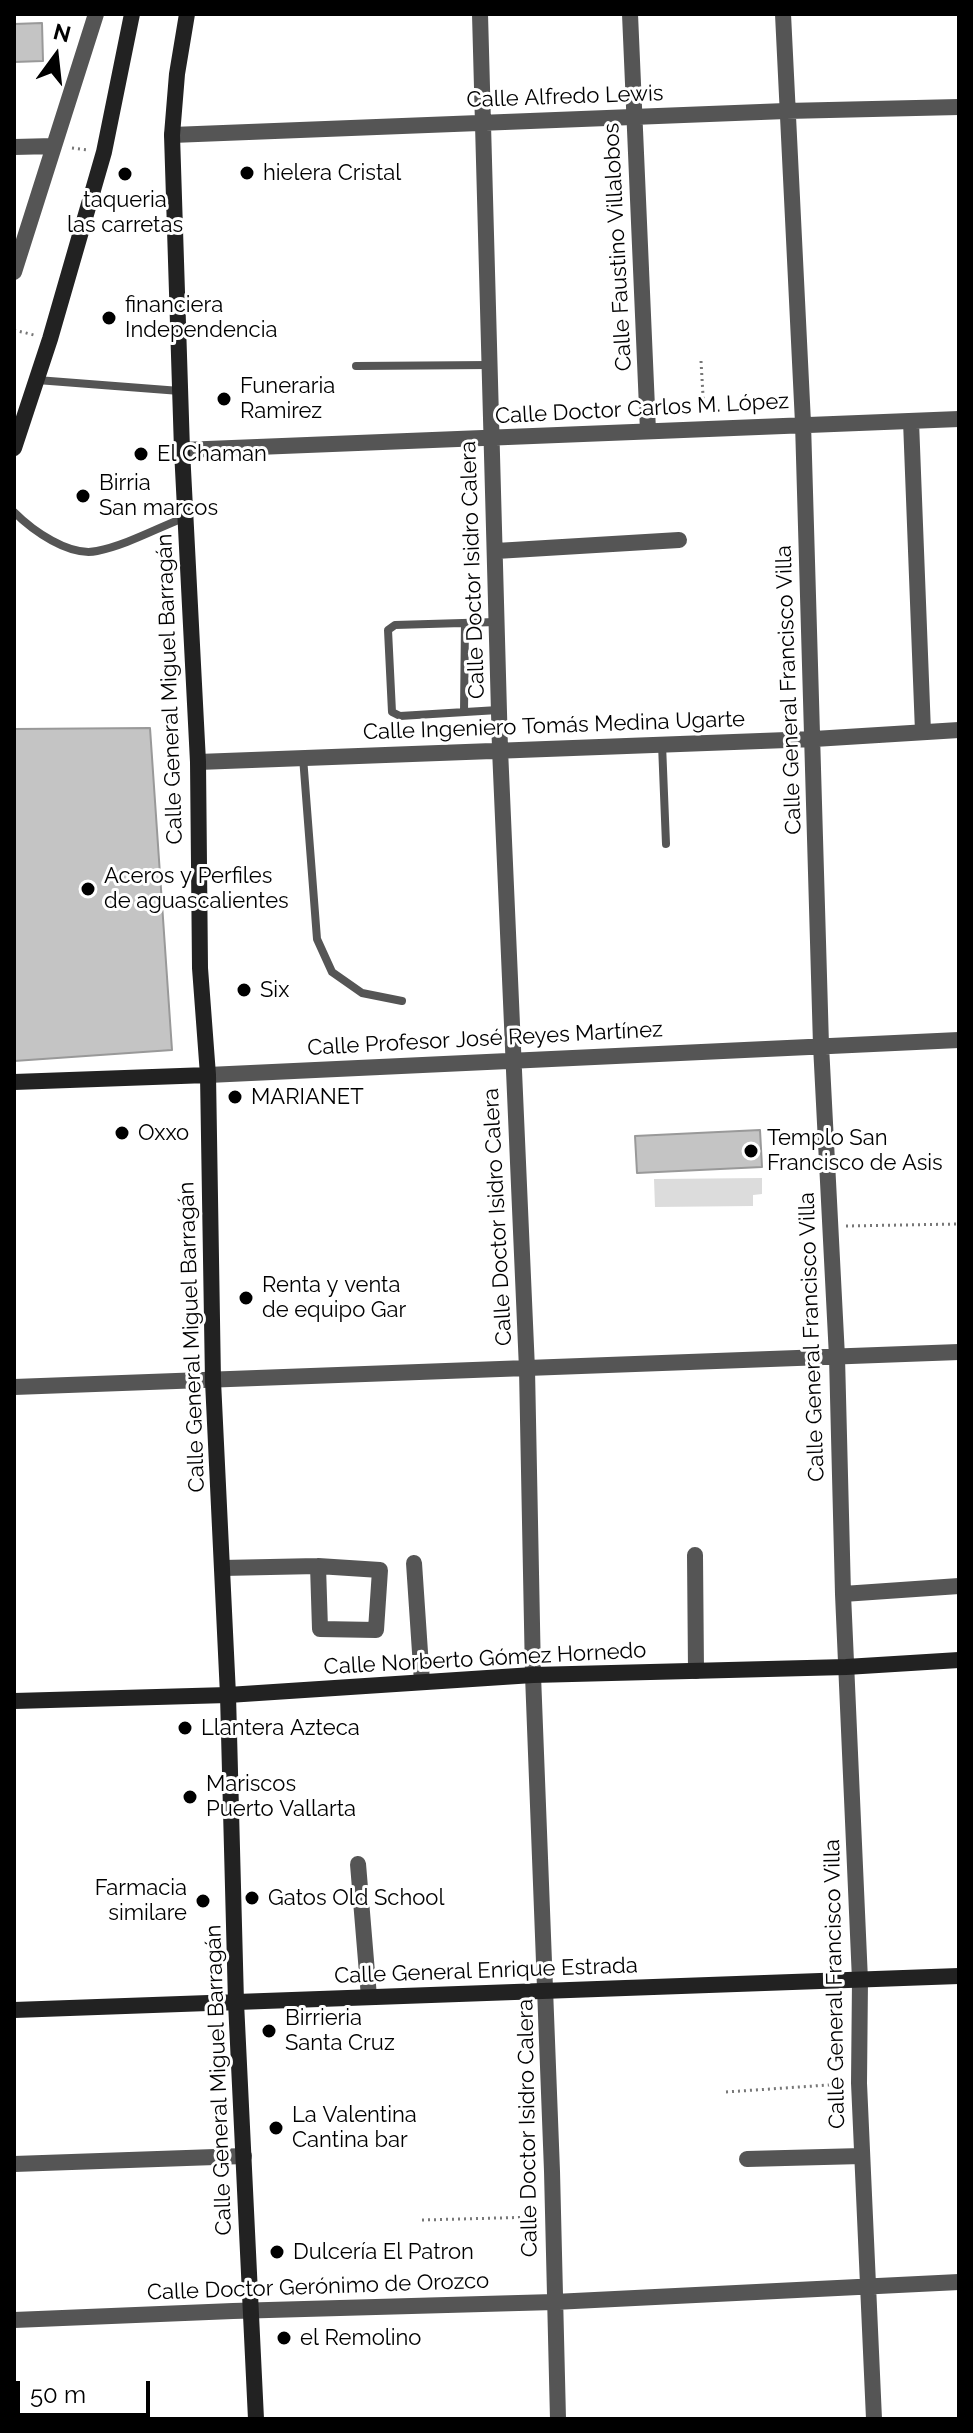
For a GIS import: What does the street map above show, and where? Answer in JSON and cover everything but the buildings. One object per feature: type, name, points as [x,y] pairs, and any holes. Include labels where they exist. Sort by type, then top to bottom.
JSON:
[{"type":"main road","points":[[14,448],[50,339],[104,152],[132,14]]},
{"type":"main road","name":"Calle General Miguel Barragán","points":[[187,14],[177,74],[172,135],[182,450],[198,762],[200,968],[208,1075],[213,1381],[228,1695],[236,2002],[256,2419]]},
{"type":"main road","name":"Calle Profesor José Reyes Martínez","points":[[14,1082],[208,1075]]},
{"type":"main road","name":"Calle Norberto Gómez Hornedo","points":[[14,1701],[228,1695],[533,1675],[846,1667],[959,1660]]},
{"type":"main road","name":"Calle General Enrique Estrada","points":[[14,2010],[959,1976]]},
{"type":"street","points":[[14,272],[96,14]]},
{"type":"street","name":"Calle Doctor Isidro Calera","points":[[480,14],[500,749],[527,1369],[533,1675],[558,2419]]},
{"type":"street","name":"Calle Faustino Villalobos","points":[[630,14],[648,431]]},
{"type":"street","name":"Calle General Francisco Villa","points":[[783,14],[803,423],[821,1045],[837,1357],[843,1594],[860,1980],[859,2083],[874,2419]]},
{"type":"street","name":"Calle Alfredo Lewis","points":[[172,135],[959,107]]},
{"type":"street","points":[[14,147],[54,146]]},
{"type":"street","name":"Calle Doctor Carlos M. López","points":[[182,450],[959,419]]},
{"type":"street","points":[[911,421],[923,732]]},
{"type":"street","points":[[496,551],[679,540]]},
{"type":"street","name":"Calle Ingeniero Tomás Medina Ugarte","points":[[198,762],[814,739],[959,730]]},
{"type":"street","name":"Calle Profesor José Reyes Martínez","points":[[208,1075],[959,1040]]},
{"type":"street","points":[[14,1387],[959,1352]]},
{"type":"street","points":[[695,1555],[696,1671]]},
{"type":"street","points":[[414,1563],[422,1682]]},
{"type":"street","points":[[222,1568],[318,1566],[380,1570],[376,1630],[320,1629],[318,1566]]},
{"type":"street","points":[[843,1594],[959,1586]]},
{"type":"street","points":[[358,1864],[369,1997]]},
{"type":"street","points":[[14,2164],[244,2156]]},
{"type":"street","points":[[747,2159],[862,2156]]},
{"type":"street","name":"Calle Doctor Gerónimo de Orozco","points":[[14,2320],[554,2302],[959,2282]]},
{"type":"lane","points":[[356,366],[489,365]]},
{"type":"lane","points":[[36,380],[180,391]]},
{"type":"lane","points":[[14,512],[34,532],[73,549],[95,552],[186,517]]},
{"type":"lane","points":[[497,622],[395,625],[388,630],[392,712],[400,716],[499,709]]},
{"type":"lane","points":[[464,712],[465,623]]},
{"type":"lane","points":[[662,743],[666,844]]},
{"type":"lane","points":[[303,757],[317,939],[332,972],[362,993],[402,1001]]},
{"type":"path","points":[[54,146],[104,152]]},
{"type":"path","points":[[14,330],[50,339]]},
{"type":"path","points":[[701,361],[704,429]]},
{"type":"path","points":[[830,1226],[959,1224]]},
{"type":"path","points":[[726,2092],[859,2083]]},
{"type":"path","points":[[422,2220],[553,2217]]},
{"type":"shaded area","points":[[762,1178],[762,1194],[753,1195],[753,1206],[655,1207],[654,1179]]},
{"type":"place","name":"hielera Cristal","points":[[247,173]]},
{"type":"place","name":"taqueria las carretas","points":[[125,174]]},
{"type":"place","name":"financiera Independencia","points":[[109,318]]},
{"type":"place","name":"Funeraria Ramirez","points":[[224,399]]},
{"type":"place","name":"El Chaman","points":[[141,454]]},
{"type":"place","name":"Birria San marcos","points":[[83,496]]},
{"type":"place","name":"Aceros y Perfiles de aguascalientes","points":[[88,889]]},
{"type":"place","name":"Six","points":[[244,990]]},
{"type":"place","name":"MARIANET","points":[[235,1097]]},
{"type":"place","name":"Oxxo","points":[[122,1133]]},
{"type":"place","name":"Templo San Francisco de Asis","points":[[751,1151]]},
{"type":"place","name":"Renta y venta de equipo Gar","points":[[246,1298]]},
{"type":"place","name":"Llantera Azteca","points":[[185,1728]]},
{"type":"place","name":"Mariscos Puerto Vallarta","points":[[190,1797]]},
{"type":"place","name":"Gatos Old School","points":[[252,1898]]},
{"type":"place","name":"Farmacia similare","points":[[203,1901]]},
{"type":"place","name":"Birrieria Santa Cruz","points":[[269,2031]]},
{"type":"place","name":"La Valentina Cantina bar","points":[[276,2128]]},
{"type":"place","name":"Dulcería El Patron","points":[[277,2252]]},
{"type":"place","name":"el Remolino","points":[[284,2338]]}]
